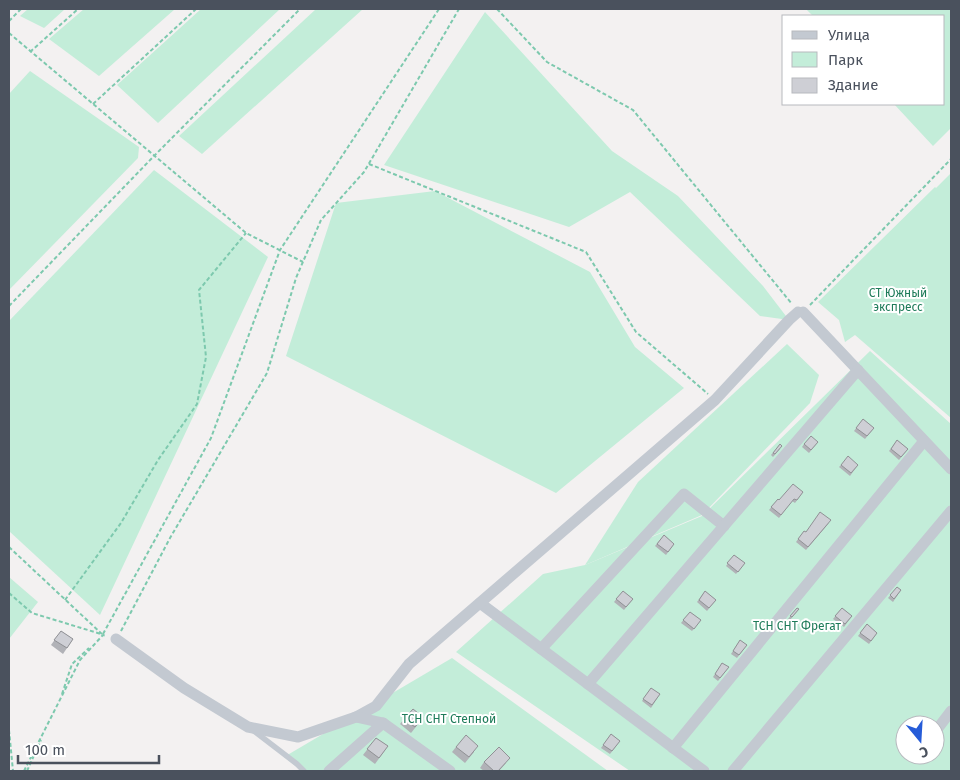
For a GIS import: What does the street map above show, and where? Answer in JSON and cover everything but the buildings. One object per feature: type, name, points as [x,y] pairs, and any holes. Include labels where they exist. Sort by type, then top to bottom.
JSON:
[{"type":"street","points":[[116,639],[184,688],[248,727],[298,737],[356,717],[376,706],[409,664],[715,400],[789,320],[800,312],[858,370],[951,469]]},
{"type":"street","points":[[588,684],[858,370]]},
{"type":"street","points":[[673,748],[924,441]]},
{"type":"street","points":[[541,649],[684,494],[724,526]]},
{"type":"street","points":[[734,771],[951,511]]},
{"type":"street","points":[[480,603],[704,771]]},
{"type":"street","points":[[356,717],[383,723],[450,771]]},
{"type":"street","points":[[329,771],[383,723]]},
{"type":"lane","points":[[248,727],[304,771]]},
{"type":"path","points":[[9,21],[22,9]]},
{"type":"path","points":[[30,52],[78,9]]},
{"type":"path","points":[[93,104],[196,9]]},
{"type":"path","points":[[9,306],[300,9]]},
{"type":"path","points":[[25,771],[80,660],[103,635],[211,438],[280,250],[439,9]]},
{"type":"path","points":[[9,593],[32,613],[116,639],[170,538],[267,373],[296,278],[321,220],[364,172],[460,9]]},
{"type":"path","points":[[497,9],[547,62],[633,110],[800,312],[951,159]]},
{"type":"path","points":[[9,33],[246,233],[303,262]]},
{"type":"path","points":[[369,164],[586,252],[636,332],[715,400]]},
{"type":"path","points":[[65,600],[121,524],[158,460],[197,404],[206,357],[199,290],[246,233]]},
{"type":"path","points":[[9,548],[103,635]]},
{"type":"path","points":[[25,771],[58,704],[72,664],[103,635]]},
{"type":"path","points":[[9,730],[13,771]]},
{"type":"green space","points":[[28,9],[65,9],[44,28],[20,16]]},
{"type":"green space","points":[[84,9],[175,9],[99,76],[49,39]]},
{"type":"green space","points":[[201,9],[280,9],[158,123],[117,85]]},
{"type":"green space","points":[[316,9],[363,9],[202,154],[179,136]]},
{"type":"green space","points":[[806,9],[951,9],[951,128],[933,146],[895,105],[945,105],[945,15],[812,15]]},
{"type":"green space","points":[[485,12],[612,151],[678,196],[763,286],[789,320],[760,316],[630,192],[569,227],[384,165]]},
{"type":"green space","points":[[30,71],[139,147],[138,158],[9,290],[9,94]]},
{"type":"green space","points":[[154,170],[268,257],[100,615],[9,531],[9,321]]},
{"type":"green space","name":"СТ Южный экспресс","points":[[951,173],[951,418],[855,335],[845,342],[839,320],[818,302]]},
{"type":"green space","points":[[435,191],[590,272],[635,347],[684,388],[556,493],[286,356],[336,203]]},
{"type":"green space","points":[[787,344],[819,375],[810,403],[702,515],[585,565],[638,482]]},
{"type":"green space","name":"ТСН СНТ Фрегат","points":[[870,351],[951,424],[951,771],[630,771],[456,652],[543,574],[585,565],[702,516]]},
{"type":"green space","points":[[9,577],[38,602],[9,639]]},
{"type":"green space","name":"ТСН СНТ Степной","points":[[452,658],[608,771],[302,771],[284,757]]}]
